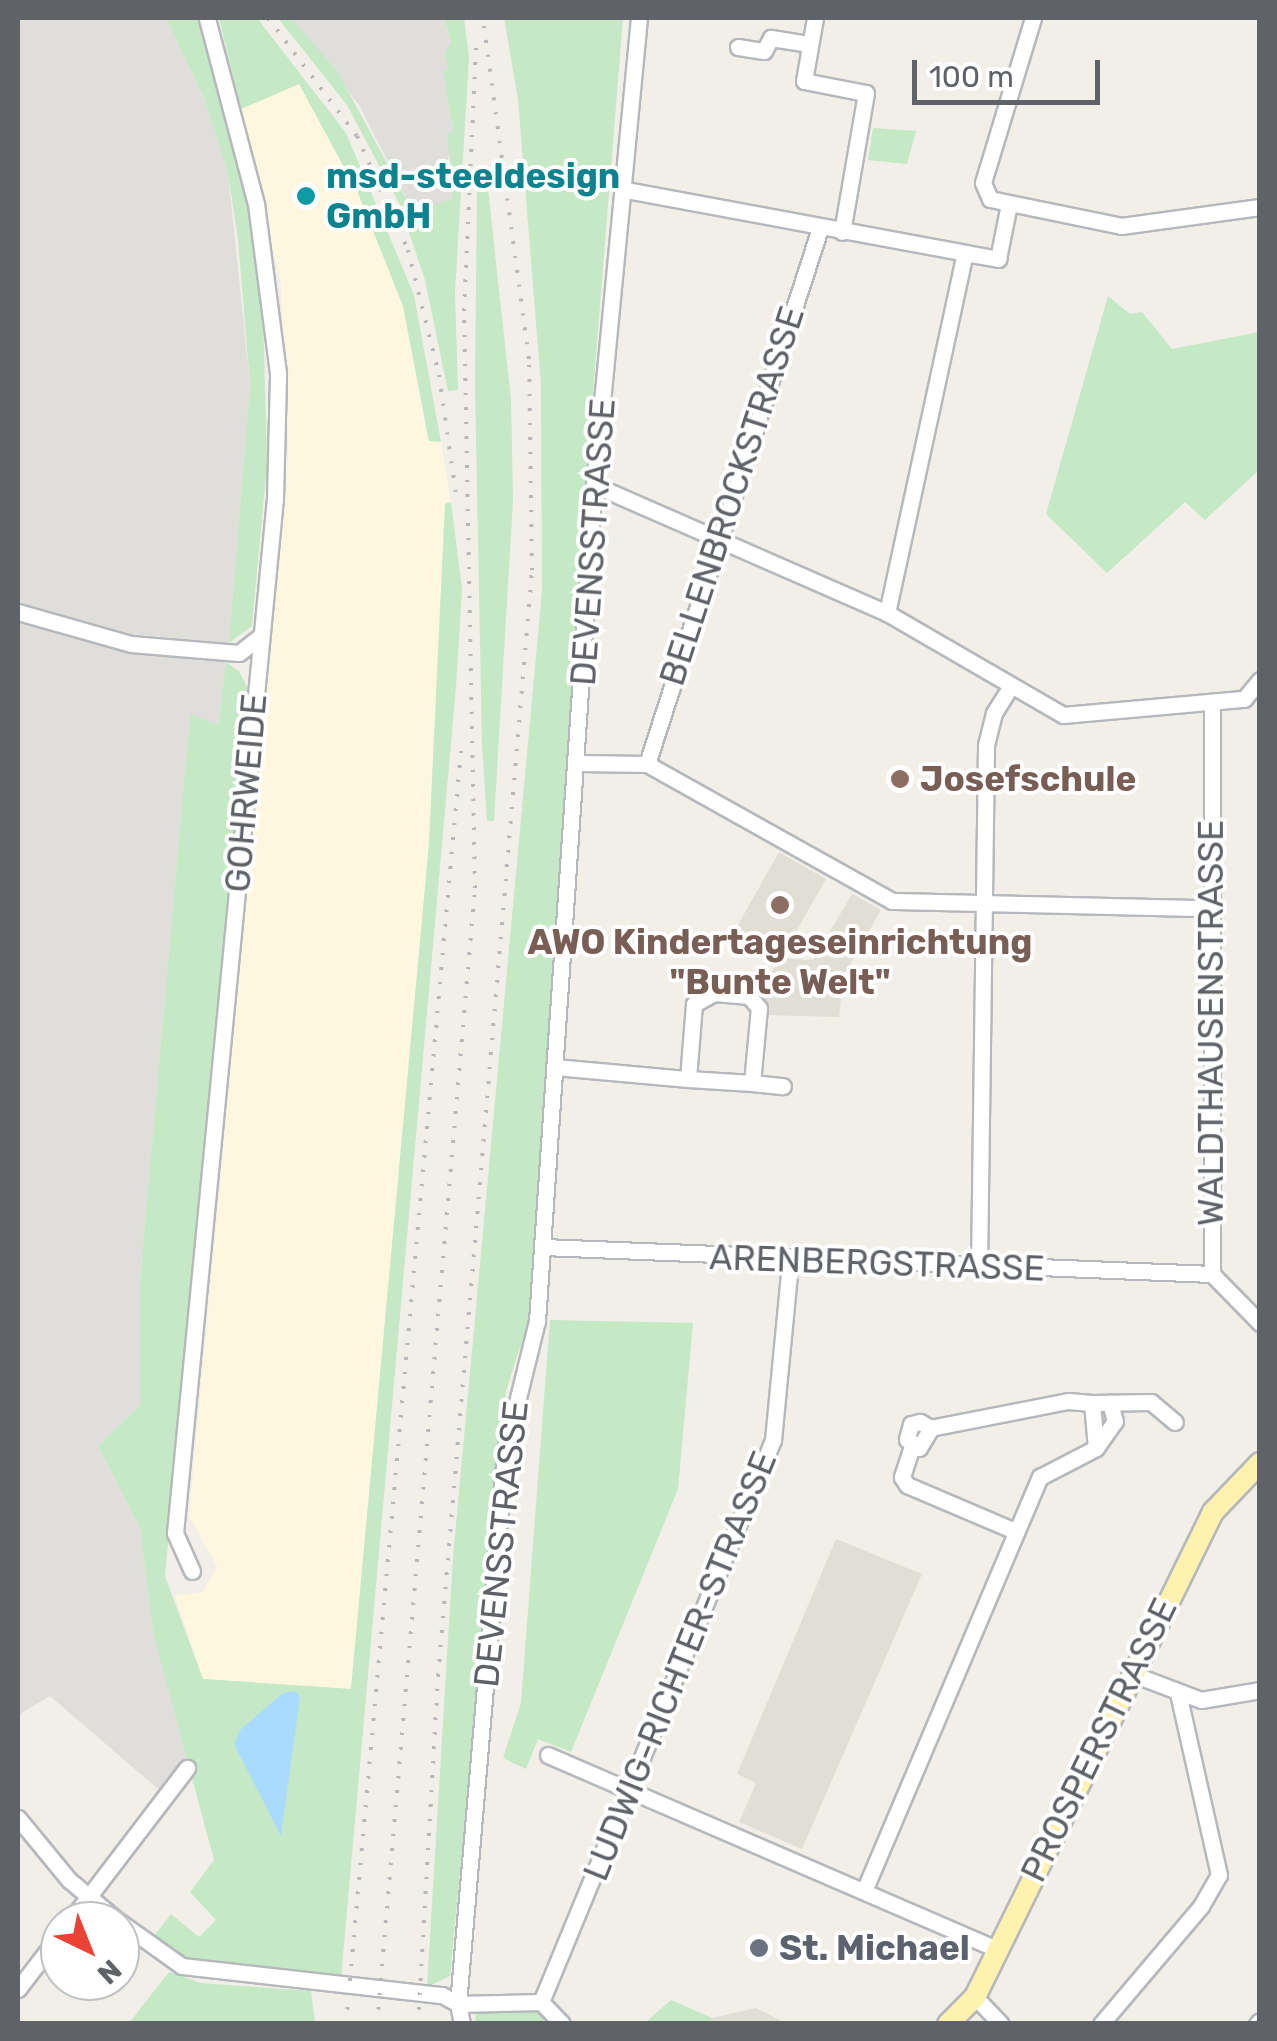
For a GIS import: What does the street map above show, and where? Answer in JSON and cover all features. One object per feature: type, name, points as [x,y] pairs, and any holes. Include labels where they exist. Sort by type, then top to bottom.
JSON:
[{"type":"main road","name":"PROSPERSTRASSE","points":[[948,2024],[975,1997],[1130,1673],[1214,1510],[1260,1463]]},
{"type":"street","name":"GOHRWEIDE","points":[[192,1571],[175,1533],[275,500],[277,355],[256,204],[207,18]]},
{"type":"street","name":"DEVENSSTRASSE","points":[[462,2024],[458,2004],[504,1451],[537,1321],[544,1247],[579,763],[594,485],[640,18]]},
{"type":"street","points":[[815,18],[804,81],[866,93],[842,232]]},
{"type":"street","points":[[1032,18],[984,193],[1009,204],[1122,226],[1260,207]]},
{"type":"street","points":[[738,47],[764,51],[771,38],[810,44]]},
{"type":"street","points":[[626,190],[998,258],[1009,204]]},
{"type":"street","name":"BELLENBROCKSTRASSE","points":[[647,764],[820,228]]},
{"type":"street","points":[[887,613],[965,253]]},
{"type":"street","points":[[594,485],[887,613],[1063,715],[1244,699],[1260,708]]},
{"type":"street","points":[[18,612],[148,646],[239,653],[260,636]]},
{"type":"street","points":[[1244,699],[1260,680]]},
{"type":"street","points":[[980,1268],[981,903],[986,745],[994,713],[1011,686]]},
{"type":"street","name":"WALDTHAUSENSTRASSE","points":[[1212,702],[1212,1274],[1260,1323]]},
{"type":"street","points":[[579,763],[647,764],[892,901],[1210,908]]},
{"type":"street","points":[[688,1079],[694,1004],[714,992],[749,996],[759,1008],[752,1083]]},
{"type":"street","points":[[555,1067],[783,1086]]},
{"type":"street","name":"ARENBERGSTRASSE","points":[[544,1247],[790,1262],[1212,1274]]},
{"type":"street","name":"LUDWIG-RICHTER-STRASSE","points":[[542,2002],[632,1792],[773,1440],[790,1262]]},
{"type":"street","points":[[1014,1530],[907,1485],[902,1476],[912,1446],[907,1439],[911,1424],[931,1428],[1068,1401],[1151,1402],[1175,1422]]},
{"type":"street","points":[[1092,1403],[1096,1448]]},
{"type":"street","points":[[864,1891],[1040,1476],[1096,1448],[1115,1421],[1110,1403]]},
{"type":"street","points":[[1130,1673],[1178,1693],[1216,1700],[1260,1690]]},
{"type":"street","points":[[1101,2024],[1201,1906],[1220,1875],[1178,1693]]},
{"type":"street","points":[[548,1755],[999,1950]]},
{"type":"street","points":[[86,1901],[188,1768]]},
{"type":"street","points":[[18,1818],[92,1901]]},
{"type":"street","points":[[140,1937],[182,1966],[442,1995],[458,2004],[542,2002],[562,2024]]},
{"type":"street","points":[[18,1988],[40,1960]]},
{"type":"street","points":[[975,1997],[1001,2024]]},
{"type":"shaded area","points":[[18,18],[166,18],[203,96],[228,173],[250,384],[229,643],[118,633],[18,604]]},
{"type":"shaded area","points":[[291,18],[444,18],[451,44],[449,69],[443,71],[453,132],[446,172],[452,200],[413,211],[359,105]]},
{"type":"shaded area","points":[[299,84],[358,193],[403,306],[428,441],[441,442],[451,502],[445,504],[429,844],[351,1689],[203,1679],[175,1596],[203,1592],[217,1566],[189,1516],[288,451],[281,284],[241,109]]},
{"type":"shaded area","points":[[18,619],[128,650],[226,662],[218,725],[190,715],[140,1279],[140,1405],[98,1446],[140,1528],[153,1632],[192,1763],[165,1795],[50,1696],[18,1715]]},
{"type":"shaded area","points":[[779,852],[826,879],[781,958],[813,960],[852,894],[881,910],[843,977],[839,1017],[764,1015],[757,997],[780,958],[734,932]]},
{"type":"shaded area","points":[[836,1539],[922,1574],[802,1849],[739,1822],[756,1783],[737,1774]]},
{"type":"shaded area","points":[[756,2008],[785,2023],[713,2023],[712,2018]]},
{"type":"green space","points":[[166,18],[198,18],[248,198],[263,311],[267,464],[252,626],[229,643],[250,384],[238,239],[228,173],[203,96]]},
{"type":"green space","points":[[219,18],[257,18],[346,133],[414,295],[441,442],[429,441],[403,306],[358,193],[299,84],[241,109]]},
{"type":"green space","points":[[278,18],[291,18],[337,71],[413,211],[452,199],[446,171],[451,170],[447,134],[453,131],[443,71],[449,69],[445,53],[451,43],[444,18],[464,18],[469,57],[455,292],[458,390],[448,391],[425,280],[400,205],[347,105]]},
{"type":"green space","points":[[504,18],[623,18],[578,580],[540,1231],[529,1320],[506,1391],[450,1976],[427,1987],[453,1557],[542,591],[541,385],[518,99]]},
{"type":"green space","points":[[873,128],[916,131],[907,164],[868,160]]},
{"type":"green space","points":[[488,189],[511,400],[513,500],[494,821],[487,821],[482,744],[475,385],[477,190]]},
{"type":"green space","points":[[1108,296],[1130,314],[1142,312],[1172,349],[1259,332],[1260,469],[1205,520],[1185,502],[1107,573],[1046,514]]},
{"type":"green space","points":[[451,502],[462,589],[456,687],[341,1978],[186,1963],[154,1936],[171,1914],[199,1937],[216,1920],[190,1892],[214,1860],[153,1632],[140,1528],[98,1446],[140,1405],[140,1279],[190,714],[218,725],[226,662],[239,671],[247,687],[165,1576],[203,1679],[351,1689],[429,844],[445,504]]},
{"type":"green space","points":[[550,1320],[693,1323],[678,1489],[571,1752],[538,1739],[526,1769],[503,1758],[521,1703]]},
{"type":"green space","points":[[169,1972],[201,1983],[311,1991],[315,2023],[129,2023]]},
{"type":"green space","points":[[671,2000],[712,2018],[713,2023],[645,2023]]},
{"type":"green space","points":[[476,2008],[537,2008],[553,2024],[475,2024]]},
{"type":"water","points":[[295,1691],[300,1697],[281,1836],[234,1744],[241,1729],[283,1693]]},
{"type":"railway","points":[[268,18],[357,136],[408,250],[439,375],[457,502]]},
{"type":"railway","points":[[418,2024],[438,1676],[532,570],[529,359],[483,18]]},
{"type":"railway","points":[[377,2024],[475,888],[464,311],[476,47]]},
{"type":"railway","points":[[346,2024],[461,750]]},
{"type":"place","name":"msd-steeldesign GmbH","points":[[306,196]]},
{"type":"place","name":"Josefschule","points":[[900,779]]},
{"type":"place","name":"AWO Kindertageseinrichtung \"Bunte Welt\"","points":[[780,905]]},
{"type":"place","name":"St. Michael","points":[[759,1948]]}]
